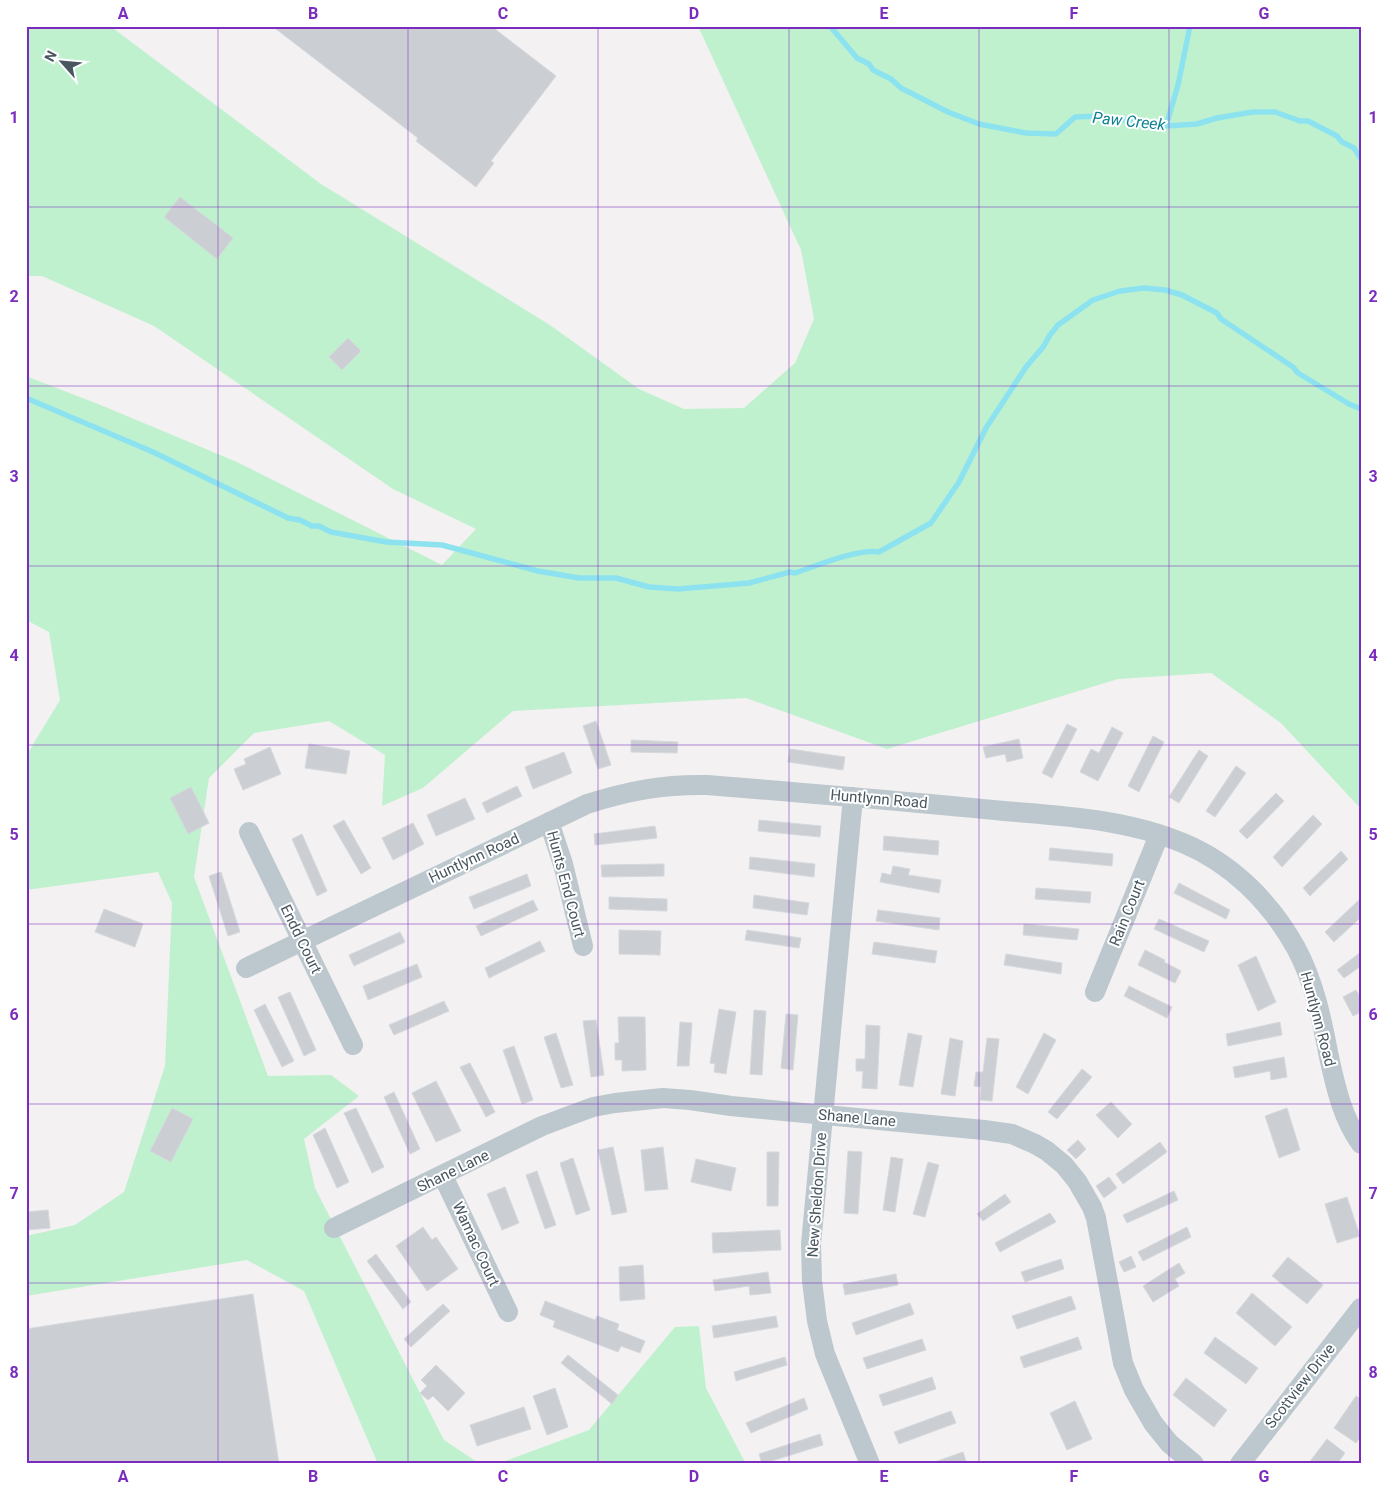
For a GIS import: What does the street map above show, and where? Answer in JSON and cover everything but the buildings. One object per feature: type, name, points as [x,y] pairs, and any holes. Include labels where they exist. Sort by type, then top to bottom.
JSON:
[{"type":"street","name":"Huntlynn Road","points":[[246,968],[587,804],[617,794],[678,784],[707,785],[1083,818],[1132,826],[1182,842],[1219,862],[1242,879],[1262,900],[1296,948],[1309,979],[1321,1018],[1343,1112],[1352,1132],[1361,1144]]},
{"type":"street","name":"New Sheldon Drive","points":[[852,797],[811,1244],[816,1321],[825,1354],[870,1464]]},
{"type":"street","name":"Hunts End Court","points":[[549,822],[563,864],[584,946]]},
{"type":"street","name":"Endd Court","points":[[249,832],[353,1045]]},
{"type":"street","name":"Rain Court","points":[[1095,992],[1159,835]]},
{"type":"street","name":"Shane Lane","points":[[334,1228],[542,1126],[593,1107],[615,1103],[663,1098],[690,1100],[731,1106],[1012,1134],[1047,1151],[1064,1166],[1077,1182],[1092,1207],[1096,1218],[1124,1363],[1134,1390],[1152,1423],[1169,1443],[1194,1464]]},
{"type":"street","name":"Wamac Court","points":[[443,1176],[508,1312]]},
{"type":"street","name":"Scottview Drive","points":[[1240,1464],[1361,1308]]},
{"type":"green space","points":[[26,26],[110,26],[321,184],[550,325],[639,389],[684,409],[744,408],[795,363],[814,319],[801,250],[698,26],[1361,26],[1361,809],[1281,723],[1211,673],[1118,679],[887,749],[746,698],[513,711],[423,788],[382,806],[385,755],[329,721],[254,733],[209,778],[194,877],[268,1076],[331,1075],[359,1096],[304,1139],[315,1188],[444,1440],[480,1464],[378,1464],[304,1291],[247,1260],[26,1296],[26,1236],[75,1225],[124,1192],[165,1066],[172,903],[158,872],[26,890],[26,756],[60,700],[49,632],[26,620],[26,376],[237,462],[442,565],[476,529],[393,489],[154,326],[42,276],[26,276]]},
{"type":"green space","points":[[699,1326],[706,1388],[746,1464],[497,1464],[589,1430],[675,1327]]},
{"type":"waterway","name":"Paw Creek","points":[[830,26],[857,58],[869,64],[873,70],[891,79],[901,88],[948,112],[979,124],[1026,133],[1056,134],[1075,117],[1097,116],[1166,126],[1197,124],[1217,118],[1253,112],[1275,112],[1300,121],[1308,121],[1337,136],[1342,142],[1354,148],[1361,159]]},
{"type":"waterway","points":[[1166,126],[1178,85],[1190,26]]},
{"type":"waterway","points":[[26,398],[153,452],[288,518],[300,520],[312,526],[319,526],[331,532],[386,542],[442,545],[538,571],[579,578],[616,578],[649,587],[678,589],[749,583],[790,572],[795,573],[849,555],[871,551],[879,552],[931,523],[959,482],[986,428],[1026,367],[1058,325],[1093,300],[1120,291],[1144,288],[1165,290],[1182,295],[1217,313],[1221,319],[1293,367],[1298,373],[1349,404],[1361,409]]}]
